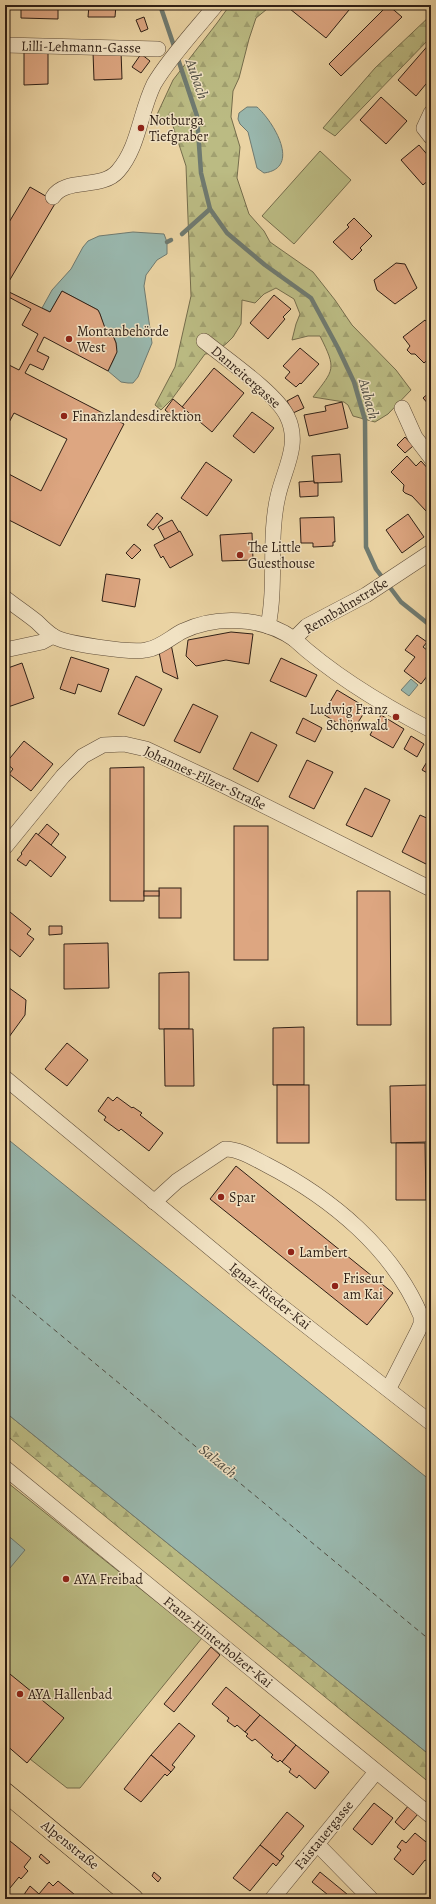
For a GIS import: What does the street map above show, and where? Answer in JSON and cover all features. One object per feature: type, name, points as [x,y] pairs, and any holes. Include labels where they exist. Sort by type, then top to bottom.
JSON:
[{"type":"main road","name":"Alpenstraße","points":[[5,1792],[134,1899]]},
{"type":"street","points":[[53,197],[67,186],[100,181],[118,171],[128,157],[145,106],[159,77],[216,5]]},
{"type":"street","name":"Lilli-Lehmann-Gasse","points":[[5,45],[158,49]]},
{"type":"street","points":[[431,113],[424,128],[431,137]]},
{"type":"street","name":"Danreitergasse","points":[[204,341],[273,399],[285,413],[292,428],[292,448],[278,494],[273,525],[272,603],[268,626]]},
{"type":"street","points":[[402,408],[414,437],[431,458]]},
{"type":"street","name":"Rennbahnstraße","points":[[53,636],[72,642],[140,651],[152,648],[184,630],[206,623],[233,620],[268,626],[284,632],[294,639],[314,622],[386,582],[431,552]]},
{"type":"street","points":[[5,598],[53,636],[35,644],[5,650]]},
{"type":"street","points":[[294,639],[312,656],[368,694],[431,730]]},
{"type":"street","name":"Johannes-Filzer-Straße","points":[[5,847],[63,776],[83,756],[103,745],[124,744],[142,748],[225,786],[431,889]]},
{"type":"street","name":"Ignaz-Rieder-Kai","points":[[5,1078],[267,1295],[431,1422]]},
{"type":"street","points":[[154,1202],[177,1181],[220,1150],[231,1149],[288,1176],[305,1186],[334,1208],[377,1248],[398,1274],[421,1316],[421,1324],[418,1331],[389,1388]]},
{"type":"street","name":"Franz-Hinterholzer-Kai","points":[[5,1468],[431,1816]]},
{"type":"street","name":"Faistauergasse","points":[[272,1899],[376,1772]]},
{"type":"street","points":[[316,1844],[371,1899]]},
{"type":"green space","points":[[230,5],[272,5],[256,18],[239,78],[233,91],[231,117],[240,147],[237,178],[249,214],[264,231],[270,242],[313,272],[352,325],[396,370],[411,390],[388,414],[375,422],[353,416],[348,405],[344,402],[313,397],[331,369],[329,356],[320,336],[308,336],[292,340],[300,314],[294,299],[276,288],[264,294],[255,303],[242,300],[241,324],[233,337],[215,353],[205,354],[172,399],[161,410],[155,405],[175,367],[191,296],[186,166],[172,123],[154,121],[173,80]]},
{"type":"green space","points":[[425,5],[431,5],[431,15]]},
{"type":"green space","points":[[431,15],[431,37],[335,136],[323,128],[375,68]]},
{"type":"green space","points":[[320,151],[351,180],[294,244],[262,216]]},
{"type":"green space","points":[[5,1412],[431,1756],[431,1784],[5,1434]]},
{"type":"green space","name":"AYA Freibad","points":[[8,1483],[202,1638],[80,1788],[67,1788],[30,1759],[5,1744],[5,1487]]},
{"type":"water","points":[[247,107],[257,107],[270,123],[281,143],[283,154],[281,163],[275,169],[264,173],[257,168],[248,132],[240,124],[238,119],[239,113]]},
{"type":"water","points":[[133,232],[164,234],[167,242],[167,254],[157,260],[146,275],[144,286],[152,343],[138,377],[133,383],[128,383],[121,382],[108,371],[116,355],[117,346],[113,337],[104,326],[98,310],[62,291],[50,312],[42,308],[52,290],[71,269],[88,241],[99,236]]},
{"type":"water","points":[[411,679],[418,685],[409,696],[401,690]]},
{"type":"water","name":"Salzach","points":[[5,1137],[431,1481],[431,1756],[5,1412]]},
{"type":"water","points":[[5,1533],[25,1550],[5,1574]]},
{"type":"building","points":[[21,5],[58,5],[58,19],[21,18]]},
{"type":"building","points":[[89,5],[116,5],[115,17],[88,17]]},
{"type":"building","points":[[293,5],[343,5],[349,10],[326,38],[290,9]]},
{"type":"building","points":[[388,5],[402,17],[341,76],[329,64]]},
{"type":"building","points":[[144,17],[148,29],[141,32],[136,20]]},
{"type":"building","points":[[431,42],[431,78],[416,96],[398,80]]},
{"type":"building","points":[[48,51],[48,84],[24,85],[24,52]]},
{"type":"building","points":[[121,51],[122,79],[94,80],[93,52]]},
{"type":"building","points":[[141,54],[150,61],[141,73],[132,67]]},
{"type":"building","points":[[381,97],[407,121],[386,144],[360,120]]},
{"type":"building","points":[[5,120],[7,120],[7,148],[5,147]]},
{"type":"building","points":[[419,145],[431,159],[431,178],[423,185],[401,160]]},
{"type":"building","points":[[30,187],[56,202],[5,288],[5,229]]},
{"type":"building","points":[[354,218],[372,236],[360,248],[362,250],[352,260],[333,242],[349,227],[347,225]]},
{"type":"building","points":[[396,263],[405,264],[417,288],[395,304],[377,290],[374,280]]},
{"type":"building","name":"Finanzlandesdirektion","points":[[5,290],[50,312],[62,291],[98,310],[105,328],[114,338],[116,343],[117,352],[108,371],[44,337],[37,351],[49,357],[43,370],[30,364],[25,373],[124,424],[60,546],[5,518],[5,472],[41,491],[67,439],[14,413],[5,430],[5,363],[19,370],[38,334],[22,325],[31,309],[5,295]]},
{"type":"building","points":[[274,295],[291,309],[283,317],[285,319],[268,339],[250,323]]},
{"type":"building","points":[[425,320],[431,327],[431,357],[424,363],[415,354],[411,354],[407,350],[410,346],[403,337]]},
{"type":"building","points":[[300,348],[319,364],[301,384],[300,383],[296,387],[285,378],[290,372],[283,366]]},
{"type":"building","points":[[214,368],[244,393],[212,432],[182,407]]},
{"type":"building","points":[[431,391],[431,407],[423,398]]},
{"type":"building","points":[[298,395],[304,408],[293,413],[287,401]]},
{"type":"building","points":[[173,399],[186,410],[177,420],[165,410]]},
{"type":"building","points":[[342,402],[348,428],[309,436],[304,415],[326,411],[325,406]]},
{"type":"building","points":[[252,412],[274,428],[254,453],[233,436]]},
{"type":"building","points":[[405,437],[413,446],[405,453],[397,445]]},
{"type":"building","points":[[340,454],[342,482],[314,483],[312,456]]},
{"type":"building","points":[[407,456],[416,466],[421,461],[431,472],[429,476],[431,478],[431,513],[426,511],[412,496],[403,491],[404,485],[391,472]]},
{"type":"building","points":[[206,462],[232,480],[207,516],[181,498]]},
{"type":"building","points":[[314,481],[314,483],[318,483],[318,496],[300,497],[299,482]]},
{"type":"building","points":[[157,513],[163,518],[153,530],[147,525]]},
{"type":"building","points":[[408,514],[424,537],[402,553],[386,530]]},
{"type":"building","points":[[334,517],[335,542],[333,542],[333,546],[313,547],[313,543],[301,543],[300,518]]},
{"type":"building","points":[[172,520],[179,532],[165,540],[158,527]]},
{"type":"building","points":[[180,531],[193,555],[170,568],[163,556],[161,558],[154,545]]},
{"type":"building","points":[[252,533],[253,560],[222,561],[220,535]]},
{"type":"building","points":[[134,544],[141,550],[132,559],[126,553]]},
{"type":"building","points":[[106,574],[140,579],[135,607],[102,601]]},
{"type":"building","points":[[231,632],[253,634],[249,664],[226,660],[196,666],[186,656],[188,640]]},
{"type":"building","points":[[417,635],[427,642],[423,647],[431,653],[431,671],[421,684],[404,671],[415,657],[405,650]]},
{"type":"building","points":[[171,644],[178,679],[163,672],[159,652]]},
{"type":"building","points":[[71,657],[109,669],[101,692],[78,684],[75,694],[60,689]]},
{"type":"building","points":[[281,658],[317,675],[306,697],[270,681]]},
{"type":"building","points":[[22,663],[34,698],[5,708],[5,669]]},
{"type":"building","points":[[136,676],[162,689],[144,726],[118,714]]},
{"type":"building","points":[[337,690],[367,708],[352,732],[323,714]]},
{"type":"building","points":[[193,704],[218,716],[200,753],[174,741]]},
{"type":"building","points":[[381,715],[404,729],[393,748],[370,735]]},
{"type":"building","points":[[303,718],[322,728],[315,742],[296,733]]},
{"type":"building","points":[[251,732],[277,745],[258,782],[233,769]]},
{"type":"building","points":[[411,736],[424,744],[417,757],[404,749]]},
{"type":"building","points":[[24,741],[53,764],[31,791],[9,774],[13,769],[6,763]]},
{"type":"building","points":[[431,755],[431,775],[422,770]]},
{"type":"building","points":[[307,760],[333,772],[314,809],[289,797]]},
{"type":"building","points":[[144,767],[144,901],[110,901],[110,768]]},
{"type":"building","points":[[365,788],[390,800],[372,837],[346,825]]},
{"type":"building","points":[[420,815],[431,820],[431,857],[428,865],[402,852]]},
{"type":"building","points":[[47,824],[59,834],[51,845],[38,835]]},
{"type":"building","points":[[234,826],[268,826],[268,960],[234,960]]},
{"type":"building","points":[[36,833],[66,857],[51,877],[30,860],[26,866],[17,860]]},
{"type":"building","points":[[159,888],[181,888],[181,918],[159,918]]},
{"type":"building","points":[[144,891],[159,891],[159,896],[144,896]]},
{"type":"building","points":[[357,891],[390,891],[391,1025],[357,1025]]},
{"type":"building","points":[[5,908],[31,929],[27,934],[34,939],[20,957],[5,945]]},
{"type":"building","points":[[49,926],[62,926],[62,934],[49,935]]},
{"type":"building","points":[[108,943],[109,988],[64,989],[64,944]]},
{"type":"building","points":[[189,972],[189,1029],[159,1029],[159,973]]},
{"type":"building","points":[[5,985],[26,1000],[25,1015],[9,1037],[5,1034]]},
{"type":"building","points":[[304,1027],[304,1085],[273,1085],[273,1028]]},
{"type":"building","points":[[164,1029],[193,1029],[194,1086],[165,1086]]},
{"type":"building","points":[[67,1043],[88,1060],[67,1086],[45,1069]]},
{"type":"building","points":[[277,1085],[309,1085],[309,1143],[277,1143]]},
{"type":"building","points":[[427,1085],[427,1142],[391,1143],[390,1086]]},
{"type":"building","points":[[108,1097],[113,1101],[117,1097],[132,1108],[133,1107],[142,1113],[140,1115],[163,1133],[149,1151],[121,1129],[119,1131],[104,1120],[106,1117],[98,1111]]},
{"type":"building","points":[[396,1143],[425,1143],[426,1200],[396,1200]]},
{"type":"building","points":[[236,1166],[393,1293],[367,1325],[210,1199]]},
{"type":"building","points":[[211,1647],[220,1655],[174,1712],[164,1704]]},
{"type":"building","name":"AYA Hallenbad","points":[[5,1670],[64,1718],[27,1763],[5,1744]]},
{"type":"building","points":[[226,1687],[260,1715],[245,1732],[237,1725],[235,1727],[227,1721],[229,1718],[212,1704]]},
{"type":"building","points":[[260,1715],[296,1745],[282,1762],[280,1760],[278,1762],[271,1757],[273,1755],[255,1739],[252,1741],[246,1736],[248,1734],[245,1732]]},
{"type":"building","points":[[179,1723],[195,1736],[172,1765],[175,1767],[171,1772],[151,1755]]},
{"type":"building","points":[[296,1745],[329,1772],[315,1789],[299,1775],[297,1778],[289,1772],[291,1769],[282,1762]]},
{"type":"building","points":[[151,1755],[171,1772],[167,1776],[165,1774],[141,1802],[124,1789]]},
{"type":"building","points":[[374,1803],[393,1818],[372,1845],[353,1829]]},
{"type":"building","points":[[409,1805],[418,1814],[404,1830],[395,1822]]},
{"type":"building","points":[[287,1812],[304,1826],[281,1854],[284,1856],[280,1861],[260,1845]]},
{"type":"building","points":[[415,1833],[431,1846],[431,1857],[428,1862],[425,1860],[413,1875],[394,1859],[401,1850],[397,1847],[402,1840],[406,1843]]},
{"type":"building","points":[[5,1837],[31,1858],[24,1867],[28,1871],[21,1879],[19,1877],[10,1888],[5,1884]]},
{"type":"building","points":[[260,1845],[280,1861],[276,1866],[273,1863],[250,1891],[233,1878]]},
{"type":"building","points":[[41,1854],[50,1862],[47,1864],[39,1857]]},
{"type":"building","points":[[154,1872],[161,1878],[158,1882],[152,1876]]},
{"type":"building","points":[[320,1872],[353,1899],[333,1899],[312,1882]]},
{"type":"building","points":[[58,1881],[80,1899],[23,1899],[30,1886],[39,1894],[49,1882],[53,1886]]},
{"type":"waterway","name":"Aubach","points":[[160,5],[175,49]]},
{"type":"waterway","name":"Aubach","points":[[177,56],[197,116],[201,173],[210,209],[227,233],[265,265],[311,298],[338,348],[354,382],[365,420],[366,547],[376,569],[401,602],[431,626]]},
{"type":"waterway","name":"Aubach","points":[[182,234],[210,209]]},
{"type":"waterway","name":"Aubach","points":[[167,242],[171,240]]},
{"type":"ferry route","points":[[5,1289],[431,1641]]},
{"type":"place","name":"Notburga Tiefgraber","points":[[141,128]]},
{"type":"place","name":"Montanbehörde West","points":[[69,339]]},
{"type":"place","name":"Finanzlandesdirektion","points":[[64,416]]},
{"type":"place","name":"The Little Guesthouse","points":[[240,555]]},
{"type":"place","name":"Ludwig Franz Schönwald","points":[[396,717]]},
{"type":"place","name":"Spar","points":[[221,1197]]},
{"type":"place","name":"Lambert","points":[[291,1252]]},
{"type":"place","name":"Friseur am Kai","points":[[335,1286]]},
{"type":"place","name":"AYA Freibad","points":[[66,1579]]},
{"type":"place","name":"AYA Hallenbad","points":[[20,1694]]}]
